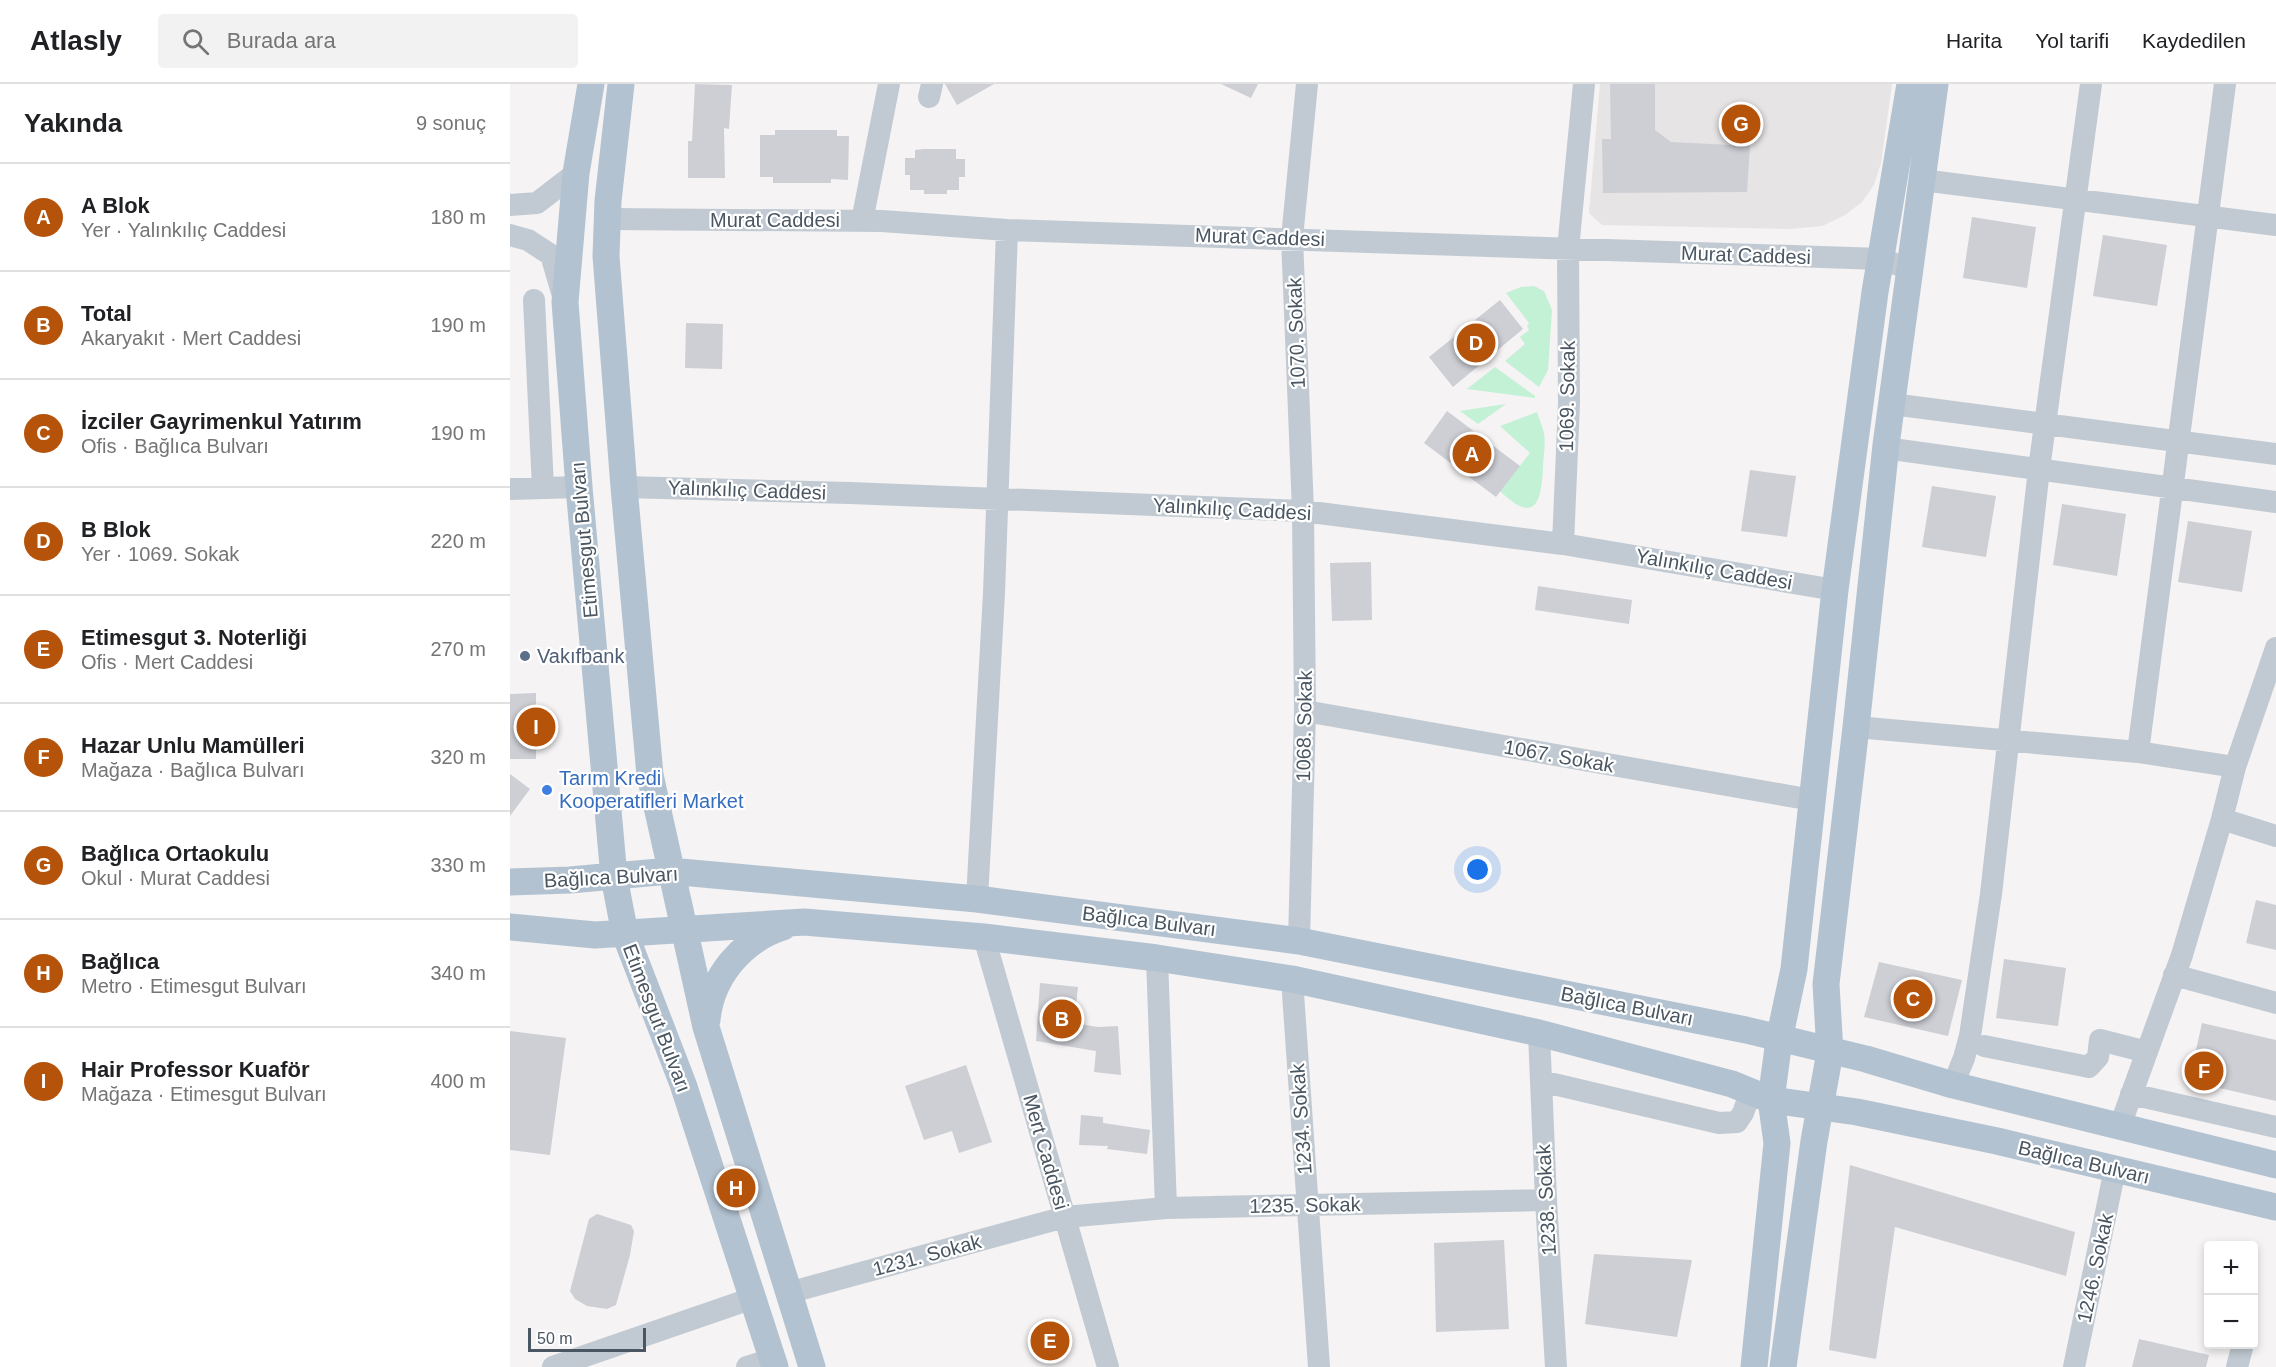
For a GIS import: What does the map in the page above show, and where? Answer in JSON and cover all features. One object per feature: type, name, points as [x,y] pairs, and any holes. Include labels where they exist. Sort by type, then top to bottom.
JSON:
[{"type":"main road","name":"Etimesgut Bulvarı","points":[[591,84],[576,172],[565,302],[614,877],[625,934],[683,1084],[753,1298],[765,1364]]},
{"type":"main road","name":"Etimesgut Bulvarı","points":[[621,84],[606,256],[650,775],[706,1027],[812,1367]]},
{"type":"main road","points":[[1754,1367],[1777,1143],[1761,1095],[1779,1040],[1794,969],[1835,590],[1880,259],[1910,84]]},
{"type":"main road","points":[[1784,1367],[1814,1141],[1830,1052],[1826,984],[1886,448],[1935,84]]},
{"type":"main road","name":"Bağlıca Bulvarı","points":[[510,882],[614,877],[670,871],[977,899],[1299,941],[1746,1030],[1830,1052]]},
{"type":"main road","points":[[706,1027],[716,986],[735,958],[763,935],[804,922]]},
{"type":"main road","name":"Bağlıca Bulvarı","points":[[510,927],[596,935],[804,922],[984,937],[1157,958],[1292,979],[1539,1033],[1732,1084],[1761,1095],[1820,1108],[1868,1114],[2276,1207]]},
{"type":"main road","points":[[1830,1052],[1866,1059],[1953,1085],[2276,1165]]},
{"type":"street","points":[[862,220],[889,84]]},
{"type":"street","name":"1070. Sokak","points":[[1303,512],[1292,238],[1307,84]]},
{"type":"street","name":"1069. Sokak","points":[[1563,544],[1569,402],[1568,249],[1584,84]]},
{"type":"street","points":[[1953,1085],[1970,1036],[1991,894],[2039,469],[2091,84]]},
{"type":"street","points":[[2138,752],[2225,84]]},
{"type":"street","points":[[510,204],[537,203],[576,172]]},
{"type":"street","points":[[1922,180],[2276,225]]},
{"type":"street","name":"Murat Caddesi","points":[[608,219],[862,220],[1006,230],[1880,259],[1911,268]]},
{"type":"street","points":[[977,899],[997,499],[1006,230]]},
{"type":"street","points":[[510,235],[528,240],[551,255],[565,302]]},
{"type":"street","points":[[534,300],[543,488]]},
{"type":"street","points":[[1892,404],[2276,454]]},
{"type":"street","points":[[1886,448],[2276,502]]},
{"type":"street","points":[[510,489],[579,487]]},
{"type":"street","name":"Yalınkılıç Caddesi","points":[[624,487],[1303,512],[1563,544],[1835,590]]},
{"type":"street","name":"1068. Sokak","points":[[1299,941],[1305,711],[1303,512]]},
{"type":"street","points":[[2120,1126],[2174,975],[2222,819],[2235,767],[2276,648]]},
{"type":"street","name":"1067. Sokak","points":[[1305,711],[1812,800]]},
{"type":"street","points":[[1856,727],[2138,752],[2235,767]]},
{"type":"street","points":[[2222,819],[2276,836]]},
{"type":"street","name":"Mert Caddesi","points":[[984,937],[1108,1367]]},
{"type":"street","points":[[1157,958],[1166,1208]]},
{"type":"street","points":[[2174,975],[2276,1003]]},
{"type":"street","name":"1234. Sokak","points":[[1292,979],[1319,1367]]},
{"type":"street","name":"1238. Sokak","points":[[1539,1033],[1556,1367]]},
{"type":"street","points":[[1984,1047],[2089,1067],[2098,1056],[2100,1040],[2147,1052]]},
{"type":"street","points":[[1541,1081],[1719,1124],[1737,1122],[1761,1095]]},
{"type":"street","points":[[2131,1095],[2276,1127]]},
{"type":"street","name":"1246. Sokak","points":[[2074,1367],[2115,1169]]},
{"type":"street","name":"1235. Sokak","points":[[1065,1217],[1166,1208],[1546,1200]]},
{"type":"street","name":"1231. Sokak","points":[[788,1293],[1065,1217]]},
{"type":"street","points":[[552,1367],[753,1298]]},
{"type":"street","points":[[2237,1367],[2241,1349]]},
{"type":"shaded area","points":[[1600,84],[1892,84],[1881,163],[1874,185],[1862,202],[1845,215],[1822,226],[1790,229],[1602,225],[1589,213]]},
{"type":"green space","points":[[1534,286],[1544,291],[1552,310],[1548,370],[1539,387],[1505,361],[1525,344],[1520,337],[1529,330],[1527,326],[1529,323],[1506,293],[1521,287]]},
{"type":"green space","points":[[1495,367],[1535,396],[1535,398],[1467,389]]},
{"type":"green space","points":[[1506,404],[1478,424],[1460,411]]},
{"type":"green space","points":[[1537,412],[1545,438],[1542,481],[1537,500],[1533,506],[1528,508],[1521,507],[1500,491],[1530,453],[1500,426]]},
{"type":"building","points":[[695,84],[732,85],[729,129],[724,128],[725,178],[688,178],[688,141],[692,141]]},
{"type":"building","points":[[945,84],[994,84],[957,105]]},
{"type":"building","points":[[1221,84],[1258,84],[1251,98]]},
{"type":"building","points":[[1610,84],[1655,84],[1655,130],[1671,142],[1750,146],[1747,192],[1603,193],[1602,139],[1611,139]]},
{"type":"building","points":[[775,130],[837,130],[837,136],[849,136],[848,180],[831,179],[831,183],[773,183],[773,177],[760,177],[760,135],[775,135]]},
{"type":"building","points":[[956,149],[956,159],[965,159],[965,177],[959,177],[959,190],[947,190],[947,194],[924,194],[924,190],[910,190],[910,175],[905,175],[905,158],[915,158],[915,150]]},
{"type":"building","points":[[1972,217],[2036,227],[2027,288],[1963,278]]},
{"type":"building","points":[[2103,235],[2167,245],[2157,306],[2093,296]]},
{"type":"building","points":[[1500,300],[1523,329],[1453,387],[1429,357]]},
{"type":"building","points":[[686,323],[723,324],[722,369],[685,368]]},
{"type":"building","points":[[1447,411],[1520,466],[1496,497],[1424,443]]},
{"type":"building","points":[[1750,470],[1796,476],[1787,537],[1741,531]]},
{"type":"building","points":[[1932,486],[1996,496],[1986,557],[1922,547]]},
{"type":"building","points":[[2062,504],[2126,514],[2117,576],[2053,565]]},
{"type":"building","points":[[2188,521],[2252,531],[2242,592],[2178,582]]},
{"type":"building","points":[[1371,562],[1372,620],[1332,621],[1330,563]]},
{"type":"building","points":[[1538,586],[1632,600],[1629,624],[1535,610]]},
{"type":"building","points":[[536,693],[536,759],[510,759],[510,694]]},
{"type":"building","points":[[510,774],[530,789],[510,816]]},
{"type":"building","points":[[2256,900],[2276,905],[2276,950],[2246,943]]},
{"type":"building","points":[[2004,959],[2066,968],[2058,1026],[1996,1018]]},
{"type":"building","points":[[1879,962],[1962,980],[1948,1036],[1864,1017]]},
{"type":"building","points":[[1040,983],[1078,987],[1074,1023],[1098,1027],[1118,1026],[1121,1075],[1094,1072],[1096,1051],[1036,1041]]},
{"type":"building","points":[[2202,1023],[2276,1040],[2276,1101],[2189,1081]]},
{"type":"building","points":[[510,1031],[566,1038],[550,1155],[510,1150]]},
{"type":"building","points":[[966,1065],[992,1142],[959,1153],[952,1131],[924,1140],[905,1086]]},
{"type":"building","points":[[1081,1115],[1103,1117],[1103,1123],[1150,1130],[1147,1154],[1107,1149],[1108,1146],[1079,1145]]},
{"type":"building","points":[[1850,1165],[2075,1232],[2066,1276],[1895,1227],[1876,1359],[1829,1350]]},
{"type":"building","points":[[597,1214],[631,1225],[634,1231],[616,1305],[607,1309],[587,1306],[575,1299],[570,1291],[589,1219]]},
{"type":"building","points":[[1504,1240],[1509,1329],[1436,1332],[1434,1243]]},
{"type":"building","points":[[1594,1254],[1692,1260],[1677,1337],[1585,1324]]},
{"type":"building","points":[[2139,1339],[2209,1355],[2206,1367],[2132,1367]]},
{"type":"place","name":"Bağlıca Ortaokulu","points":[[1741,124]]},
{"type":"place","name":"B Blok","points":[[1476,343]]},
{"type":"place","name":"A Blok","points":[[1472,454]]},
{"type":"place","name":"Vakıfbank","points":[[525,656]]},
{"type":"place","name":"Hair Professor Kuaför","points":[[536,727]]},
{"type":"place","name":"Tarım Kredi Kooperatifleri Market","points":[[547,790]]},
{"type":"place","name":"İzciler Gayrimenkul Yatırım","points":[[1913,999]]},
{"type":"place","name":"Total","points":[[1062,1019]]},
{"type":"place","name":"Hazar Unlu Mamülleri","points":[[2204,1071]]},
{"type":"place","name":"Bağlıca","points":[[736,1188]]},
{"type":"place","name":"Etimesgut 3. Noterliği","points":[[1050,1341]]}]
